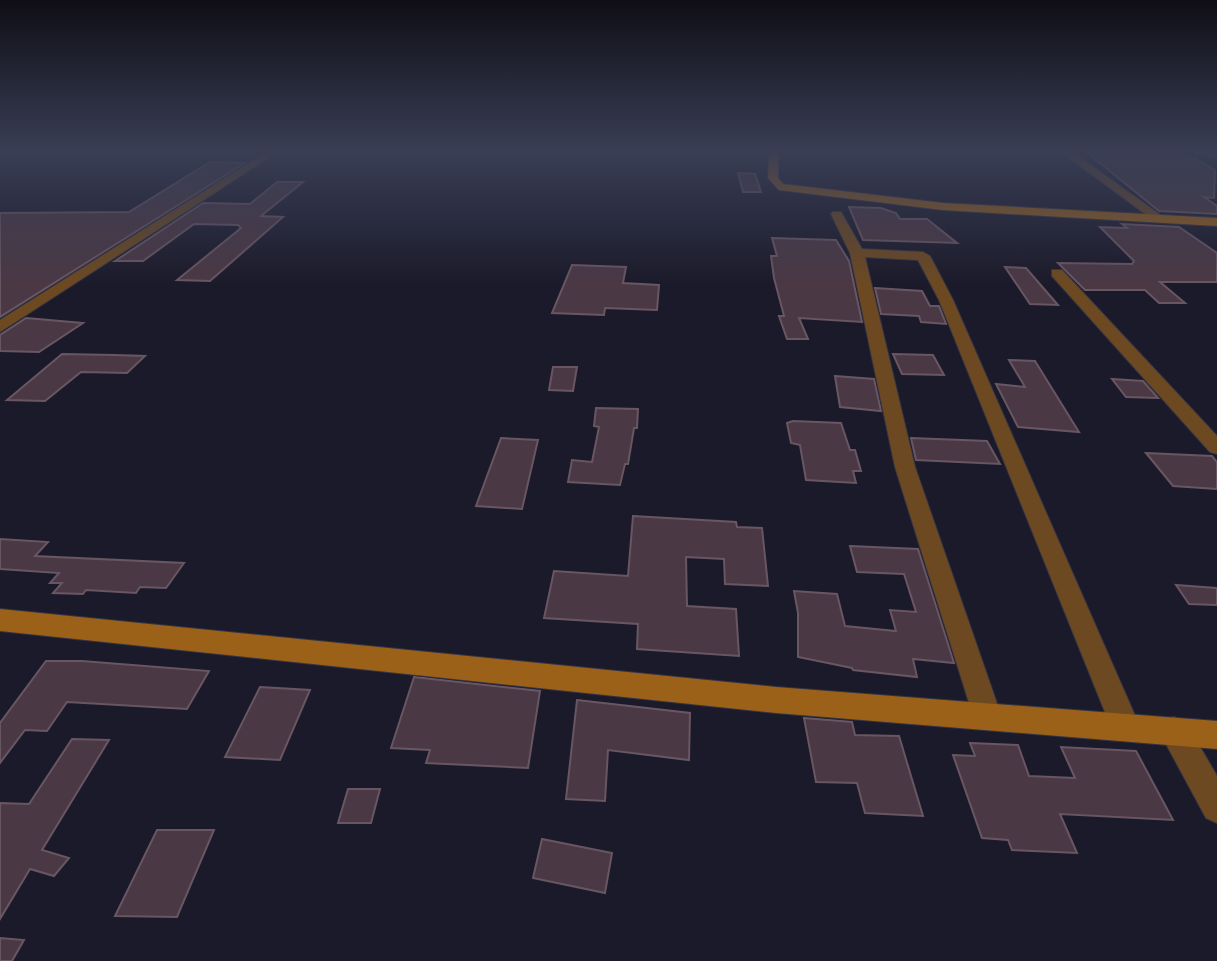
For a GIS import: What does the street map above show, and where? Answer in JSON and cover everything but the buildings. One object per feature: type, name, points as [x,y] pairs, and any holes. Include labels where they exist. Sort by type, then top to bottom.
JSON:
[{"type":"street","points":[[0,327],[204,196]]},
{"type":"street","points":[[853,196],[981,211],[1217,222]]},
{"type":"street","points":[[1128,196],[1160,219]]},
{"type":"street","points":[[837,214],[856,253],[905,467],[986,715]]},
{"type":"street","points":[[856,253],[923,256],[946,300],[1125,727]]},
{"type":"street","points":[[1057,273],[1217,448]]},
{"type":"street","points":[[0,620],[776,700],[1217,735]]},
{"type":"street","points":[[1174,731],[1217,807]]}]
